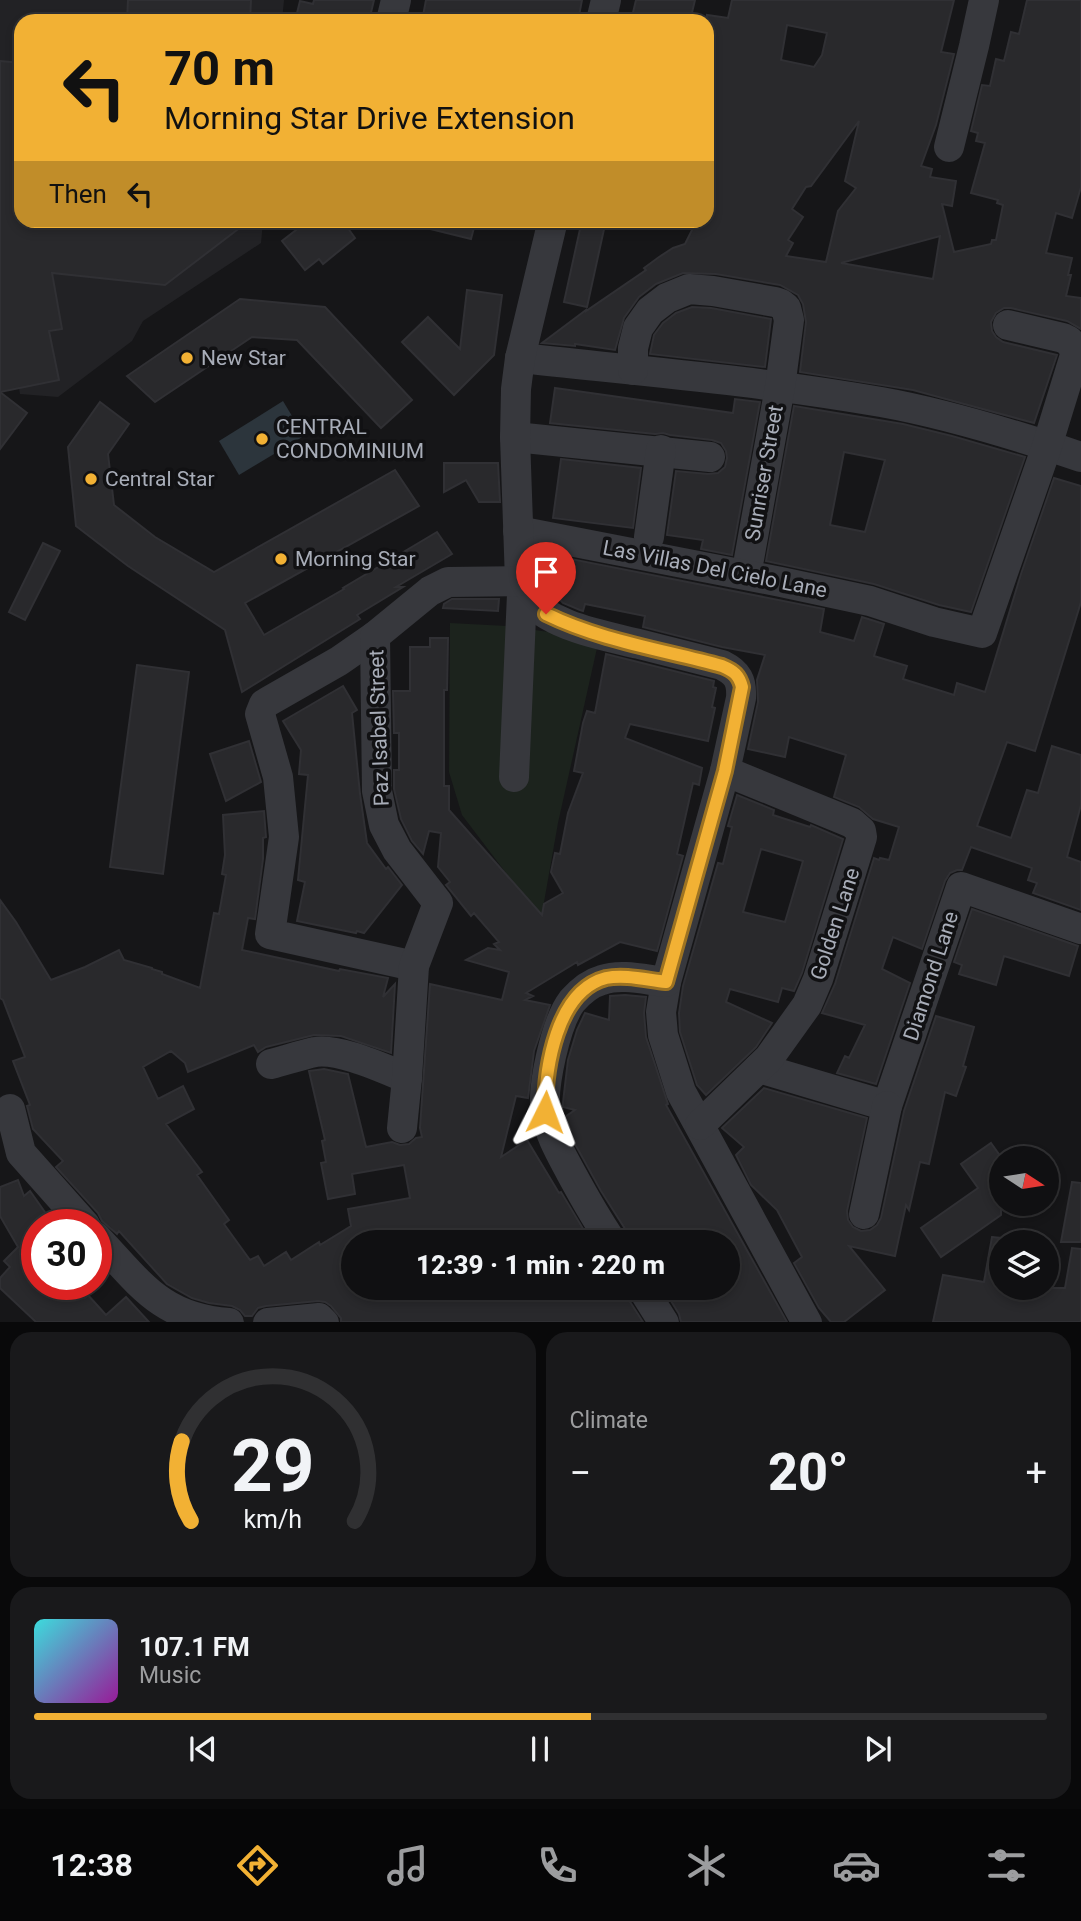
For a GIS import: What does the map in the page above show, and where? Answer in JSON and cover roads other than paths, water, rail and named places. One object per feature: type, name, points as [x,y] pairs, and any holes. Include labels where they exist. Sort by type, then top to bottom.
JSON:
[{"type":"street","points":[[949,147],[984,0]]},
{"type":"street","points":[[514,777],[521,588],[515,437],[516,389],[520,358],[551,228]]},
{"type":"street","name":"Sunriser Street","points":[[633,370],[633,348],[638,328],[650,312],[667,298],[689,289],[775,302],[786,308],[789,320],[780,387],[749,559]]},
{"type":"street","points":[[1008,325],[1063,338],[1069,341],[1076,352],[1047,446]]},
{"type":"street","name":"Sunriser Street","points":[[520,358],[780,387],[881,402],[969,423],[1081,457]]},
{"type":"street","points":[[515,437],[710,457]]},
{"type":"street","name":"Las Villas Del Cielo Lane","points":[[518,531],[870,601],[934,622],[982,633],[1047,446]]},
{"type":"street","points":[[649,537],[661,450]]},
{"type":"street","name":"Paz Isabel Street","points":[[402,1128],[414,966],[438,903],[397,850],[384,825],[377,791],[375,636],[430,591],[448,582],[521,588]]},
{"type":"street","points":[[521,588],[531,604],[568,625],[722,666],[739,677],[742,687],[725,771],[666,982],[661,1012],[663,1035],[681,1092],[807,1322]]},
{"type":"street","points":[[375,636],[339,661],[268,701],[261,709],[261,720],[278,778],[284,837],[271,934],[414,966]]},
{"type":"street","name":"Golden Lane","points":[[700,1125],[759,1069],[807,1005],[818,979],[862,837],[861,831],[852,822],[725,771]]},
{"type":"street","name":"Diamond Lane","points":[[864,1214],[887,1106],[961,887],[1081,929]]},
{"type":"street","points":[[604,1230],[554,1141],[545,1112],[545,1086],[550,1061],[558,1031],[571,1003],[587,988],[610,977],[666,982]]},
{"type":"street","points":[[271,1064],[317,1052],[332,1052],[407,1078]]},
{"type":"street","points":[[759,1069],[887,1106]]},
{"type":"street","points":[[10,1110],[21,1153],[71,1209]]},
{"type":"street","points":[[112,1254],[154,1297],[177,1311],[194,1317],[229,1322]]},
{"type":"street","points":[[650,1300],[664,1322]]},
{"type":"street","points":[[268,1322],[319,1318],[324,1322]]},
{"type":"place","name":"New Star","points":[[187,358]]},
{"type":"place","name":"CENTRAL CONDOMINIUM","points":[[262,439]]},
{"type":"place","name":"Central Star","points":[[91,479]]},
{"type":"place","name":"Morning Star","points":[[281,559]]}]
